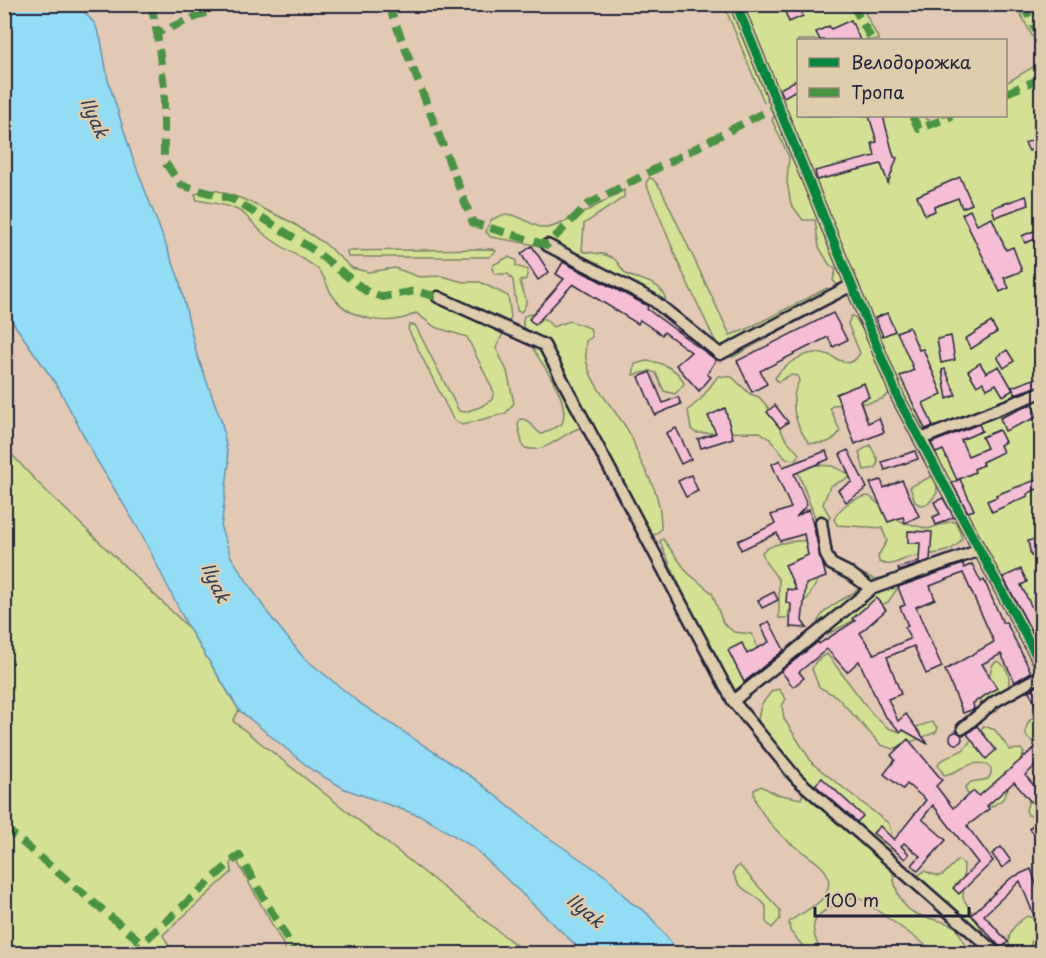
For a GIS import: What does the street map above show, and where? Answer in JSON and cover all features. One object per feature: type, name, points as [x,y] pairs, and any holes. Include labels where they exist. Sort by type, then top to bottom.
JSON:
[{"type":"street","points":[[736,4],[899,400],[1041,666]]},
{"type":"street","points":[[547,245],[653,300],[720,354],[852,285]]},
{"type":"street","points":[[438,297],[544,345],[733,701],[797,779],[997,954]]},
{"type":"street","points":[[921,440],[1041,392]]},
{"type":"street","points":[[821,522],[826,555],[831,564],[851,574],[871,589]]},
{"type":"street","points":[[733,701],[871,589],[980,550]]},
{"type":"street","points":[[963,728],[994,702],[1041,675]]},
{"type":"green space","points":[[724,5],[861,5],[878,39],[797,39],[797,117],[924,117],[934,123],[938,121],[938,117],[1007,117],[1007,82],[1035,66],[1041,56],[1041,666],[899,400],[848,284],[837,285],[833,280],[836,270],[829,264],[819,247],[815,220],[803,220],[791,204],[787,182],[789,157],[772,120],[776,113],[771,100],[764,102]]},
{"type":"green space","points":[[1016,5],[1029,5],[1041,24],[1041,53]]},
{"type":"green space","points":[[649,178],[653,179],[661,189],[730,335],[745,330],[827,288],[832,291],[830,303],[733,357],[725,356],[719,349],[681,269],[646,183]]},
{"type":"green space","points":[[215,190],[243,199],[291,222],[324,243],[352,268],[368,272],[395,268],[419,277],[442,276],[463,282],[480,282],[508,296],[511,317],[496,348],[507,371],[514,403],[506,413],[462,425],[453,419],[408,329],[409,325],[415,325],[459,411],[465,412],[492,400],[494,392],[467,337],[435,327],[416,313],[406,318],[382,320],[370,319],[347,310],[331,293],[323,275],[309,262],[265,235],[235,209],[197,200],[195,194]]},
{"type":"green space","points":[[624,190],[624,197],[584,224],[582,251],[611,257],[627,275],[659,288],[665,299],[665,306],[542,246],[491,237],[486,232],[491,220],[507,215],[519,217],[544,228],[560,224]]},
{"type":"green space","points":[[492,249],[496,251],[489,257],[348,257],[347,251]]},
{"type":"green space","points":[[508,257],[516,260],[516,266],[528,270],[526,279],[520,281],[526,301],[521,312],[517,311],[513,280],[508,274],[495,274],[492,269],[493,265]]},
{"type":"green space","points":[[531,314],[546,320],[553,327],[570,321],[590,328],[592,337],[586,341],[585,354],[588,367],[599,390],[630,434],[640,461],[654,488],[660,511],[661,529],[655,535],[649,533],[591,426],[574,430],[540,448],[523,447],[518,425],[520,419],[527,420],[542,434],[562,424],[564,410],[553,381],[523,327],[524,316]]},
{"type":"green space","points":[[851,316],[855,317],[864,332],[889,393],[872,402],[833,405],[830,408],[840,431],[827,442],[809,443],[800,429],[795,413],[794,397],[799,381],[798,376],[790,375],[778,382],[775,378],[791,362],[814,353],[829,355],[846,363],[853,361],[860,353],[848,324]]},
{"type":"green space","points":[[646,361],[669,367],[679,374],[684,384],[675,394],[664,391],[656,373],[650,371],[633,375],[635,364]]},
{"type":"green space","points":[[718,376],[732,377],[750,394],[759,397],[767,406],[786,439],[799,454],[796,460],[786,459],[770,439],[760,432],[696,433],[691,429],[688,410],[701,399]]},
{"type":"green space","points":[[870,445],[878,460],[876,468],[864,470],[859,452]]},
{"type":"green space","points":[[4,446],[37,482],[188,627],[239,710],[233,721],[526,953],[288,953],[238,863],[241,859],[239,855],[231,862],[232,872],[163,935],[173,953],[157,953],[152,948],[141,954],[5,953]]},
{"type":"green space","points":[[799,464],[832,466],[853,476],[830,486],[823,504],[830,517],[826,525],[817,523],[797,469]]},
{"type":"green space","points":[[932,476],[937,480],[937,493],[928,504],[920,505],[915,502],[910,487]]},
{"type":"green space","points":[[869,496],[899,521],[928,529],[952,521],[956,523],[962,538],[958,544],[947,551],[911,557],[892,564],[879,562],[878,556],[887,541],[882,528],[837,525],[834,519],[848,503]]},
{"type":"green space","points":[[663,539],[688,573],[712,593],[723,623],[734,632],[751,634],[755,640],[757,657],[752,674],[748,682],[737,693],[731,689],[676,579],[660,541]]},
{"type":"green space","points":[[827,540],[832,548],[832,555],[808,598],[789,611],[788,618],[779,618],[779,580],[766,563],[762,552],[784,543]]},
{"type":"green space","points":[[841,564],[874,579],[894,576],[902,582],[888,602],[826,635],[818,630],[820,617],[825,611],[858,589],[834,570]]},
{"type":"green space","points":[[827,654],[873,715],[888,728],[900,732],[932,722],[938,728],[936,732],[893,749],[881,745],[836,696],[819,687],[812,669],[816,661]]},
{"type":"green space","points":[[998,661],[1004,666],[1009,678],[1007,692],[997,711],[982,716],[978,709],[993,664]]},
{"type":"green space","points":[[779,689],[786,699],[782,706],[784,719],[813,764],[888,823],[894,878],[901,900],[916,914],[956,927],[969,953],[937,953],[857,896],[831,907],[818,916],[814,932],[821,953],[809,953],[790,931],[789,922],[820,902],[828,889],[829,881],[823,868],[776,830],[763,814],[755,797],[754,790],[761,786],[776,794],[801,799],[803,793],[784,776],[758,719],[761,705],[772,691]]},
{"type":"green space","points":[[1035,716],[1041,721],[1041,741],[1035,742],[1030,740],[1026,729],[1030,720]]},
{"type":"green space","points":[[984,726],[995,730],[1010,750],[1021,749],[1024,753],[1003,799],[991,807],[967,793],[965,788],[971,782],[988,779],[991,768],[986,764],[969,765],[944,775],[938,765],[940,761],[963,750]]},
{"type":"green space","points":[[1041,765],[1041,810],[1033,816],[1028,815],[1026,810],[1035,773]]},
{"type":"green space","points":[[958,860],[964,864],[963,898],[989,941],[922,882],[919,875],[924,871],[938,876],[943,875]]},
{"type":"green space","points":[[739,865],[780,910],[780,919],[772,928],[766,922],[766,906],[743,888],[736,879],[733,872]]},
{"type":"green space","points":[[1027,916],[1033,918],[1037,930],[1031,944],[1035,953],[1011,953],[1009,936],[1017,923]]},
{"type":"water","name":"Ilyak","points":[[4,5],[78,5],[95,24],[101,40],[108,80],[132,156],[179,279],[196,352],[222,423],[229,463],[221,528],[231,557],[267,612],[303,657],[361,704],[475,779],[543,834],[607,877],[630,902],[647,913],[680,953],[584,953],[473,847],[423,817],[345,789],[312,770],[239,710],[188,627],[141,533],[96,459],[58,387],[5,311]]},
{"type":"building","points":[[782,4],[798,4],[803,16],[789,22]]},
{"type":"building","points":[[851,20],[860,39],[820,39],[816,32],[829,26],[831,29]]},
{"type":"building","points":[[797,80],[797,90],[784,97],[780,89]]},
{"type":"building","points":[[869,117],[883,117],[894,157],[897,158],[888,183],[881,164],[817,180],[815,171],[875,156],[872,143],[877,142]]},
{"type":"building","points":[[1041,136],[1041,145],[1029,151],[1025,143]]},
{"type":"building","points":[[960,177],[972,204],[962,208],[958,198],[934,207],[935,211],[925,215],[917,196]]},
{"type":"building","points":[[1026,196],[1029,205],[995,217],[992,208]]},
{"type":"building","points":[[970,210],[977,225],[992,218],[1006,250],[1013,247],[1022,271],[1004,278],[1009,288],[1000,292],[962,214]]},
{"type":"building","points":[[1041,228],[1041,237],[1025,243],[1022,236]]},
{"type":"building","points":[[532,246],[549,272],[538,280],[521,254]]},
{"type":"building","points":[[563,262],[648,306],[647,309],[716,360],[707,374],[711,377],[699,391],[676,365],[691,352],[664,332],[662,335],[640,320],[638,324],[573,284],[535,325],[529,319],[564,279],[556,274]]},
{"type":"building","points":[[833,313],[847,340],[833,347],[828,337],[760,371],[767,384],[752,392],[737,361]]},
{"type":"building","points":[[887,313],[895,331],[883,336],[875,318]]},
{"type":"building","points":[[991,322],[997,332],[971,349],[965,339]]},
{"type":"building","points":[[909,327],[919,350],[923,349],[942,394],[923,403],[933,426],[925,429],[900,376],[914,370],[897,332]]},
{"type":"building","points":[[951,336],[955,360],[941,363],[937,339]]},
{"type":"building","points":[[1007,350],[1014,361],[1004,368],[997,357]]},
{"type":"building","points":[[980,363],[986,373],[999,366],[1013,390],[1003,396],[996,384],[987,389],[983,382],[977,386],[968,371]]},
{"type":"building","points":[[945,369],[956,395],[947,399],[942,370]]},
{"type":"building","points":[[650,372],[663,403],[678,397],[681,404],[655,415],[639,377]]},
{"type":"building","points":[[1039,377],[1041,385],[1015,394],[1012,387]]},
{"type":"building","points":[[864,383],[869,397],[860,401],[868,423],[879,418],[884,432],[855,444],[836,394]]},
{"type":"building","points":[[1032,404],[1037,417],[1005,431],[1000,418]]},
{"type":"building","points":[[775,405],[788,422],[780,428],[767,412]]},
{"type":"building","points":[[725,408],[733,438],[701,448],[698,439],[716,433],[708,416]]},
{"type":"building","points":[[979,424],[982,431],[961,440],[968,456],[987,448],[982,437],[999,430],[1005,442],[1000,445],[1003,452],[982,462],[983,465],[974,469],[975,472],[957,480],[943,450],[936,453],[931,443]]},
{"type":"building","points":[[676,428],[691,459],[681,464],[666,433]]},
{"type":"building","points":[[848,450],[867,488],[846,502],[838,490],[852,482],[840,454]]},
{"type":"building","points":[[826,451],[829,459],[794,474],[807,505],[796,517],[809,509],[826,577],[806,584],[802,621],[807,628],[790,627],[791,604],[786,603],[787,589],[796,590],[785,565],[808,555],[804,534],[780,541],[777,533],[741,550],[738,541],[775,524],[771,515],[791,508],[772,464],[780,460],[783,467]]},
{"type":"building","points":[[915,451],[918,459],[885,470],[882,462]]},
{"type":"building","points":[[691,475],[698,491],[686,497],[678,481]]},
{"type":"building","points":[[1041,478],[1041,487],[1027,494],[1028,496],[992,512],[987,501],[997,497],[996,495]]},
{"type":"building","points":[[960,479],[974,510],[968,512],[952,483]]},
{"type":"building","points":[[881,480],[884,488],[902,480],[919,516],[905,523],[903,517],[888,522],[870,483]]},
{"type":"building","points":[[943,498],[954,517],[936,525],[933,517],[940,514],[934,502]]},
{"type":"building","points":[[908,531],[932,532],[930,560],[899,571],[898,568],[919,561],[920,543],[908,543]]},
{"type":"building","points":[[1038,538],[1041,554],[1031,556],[1028,541]]},
{"type":"building","points":[[963,564],[964,568],[972,564],[981,582],[984,580],[1003,623],[1006,622],[1031,672],[1015,682],[1001,654],[982,664],[997,688],[973,703],[974,709],[963,713],[945,670],[994,642],[963,573],[930,586],[935,599],[916,607],[942,667],[926,674],[914,646],[887,657],[901,694],[888,699],[898,721],[906,714],[928,744],[903,730],[901,732],[884,715],[859,661],[847,672],[827,649],[799,672],[804,678],[793,687],[781,671],[818,642],[819,644],[855,621],[852,619],[876,598],[886,610],[860,633],[874,654],[910,639],[905,627],[908,626],[900,607],[905,605],[898,587]]},
{"type":"building","points":[[1021,569],[1027,582],[1021,585],[1037,618],[1032,620],[1041,638],[1041,649],[1003,577]]},
{"type":"building","points":[[774,592],[778,600],[762,608],[758,600]]},
{"type":"building","points":[[769,621],[784,650],[744,682],[728,650],[742,643],[747,654],[769,642],[761,626]]},
{"type":"building","points":[[1041,684],[1041,716],[1029,691]]},
{"type":"building","points":[[977,726],[996,750],[986,759],[967,734]]},
{"type":"building","points":[[958,732],[962,738],[958,744],[954,744],[950,736]]},
{"type":"building","points":[[908,739],[942,780],[936,786],[953,808],[974,791],[979,796],[1038,745],[1041,749],[1038,755],[1041,761],[1025,775],[1041,794],[1031,802],[1014,782],[987,806],[989,809],[967,826],[993,861],[959,894],[953,888],[978,863],[933,805],[922,819],[946,840],[918,871],[912,865],[920,856],[904,843],[901,846],[909,854],[905,859],[873,833],[880,826],[894,840],[926,800],[907,784],[903,789],[884,774],[895,760],[891,755]]},
{"type":"building","points":[[822,778],[863,816],[857,822],[815,785]]},
{"type":"building","points":[[1041,815],[1041,831],[1037,836],[1029,829]]},
{"type":"building","points":[[1001,847],[1011,861],[1002,868],[992,854]]},
{"type":"building","points":[[1031,869],[1041,898],[1041,933],[1020,881],[984,915],[1008,942],[1001,948],[971,915],[1011,878]]},
{"type":"marked path","points":[[151,4],[157,33]]},
{"type":"marked path","points":[[227,4],[157,33],[164,87],[164,161],[181,185],[234,200],[315,251],[366,291],[383,297],[415,291],[438,297]]},
{"type":"marked path","points":[[388,4],[473,223],[547,245],[587,205],[778,105]]},
{"type":"marked path","points":[[852,4],[871,39]]},
{"type":"marked path","points":[[1022,4],[1042,41]]},
{"type":"marked path","points":[[1007,93],[1042,78]]},
{"type":"marked path","points":[[913,117],[919,129],[949,117]]},
{"type":"marked path","points":[[4,827],[142,943]]},
{"type":"marked path","points":[[130,954],[239,855],[296,954]]},
{"type":"cycle path","points":[[736,4],[899,400],[1042,666]]}]
